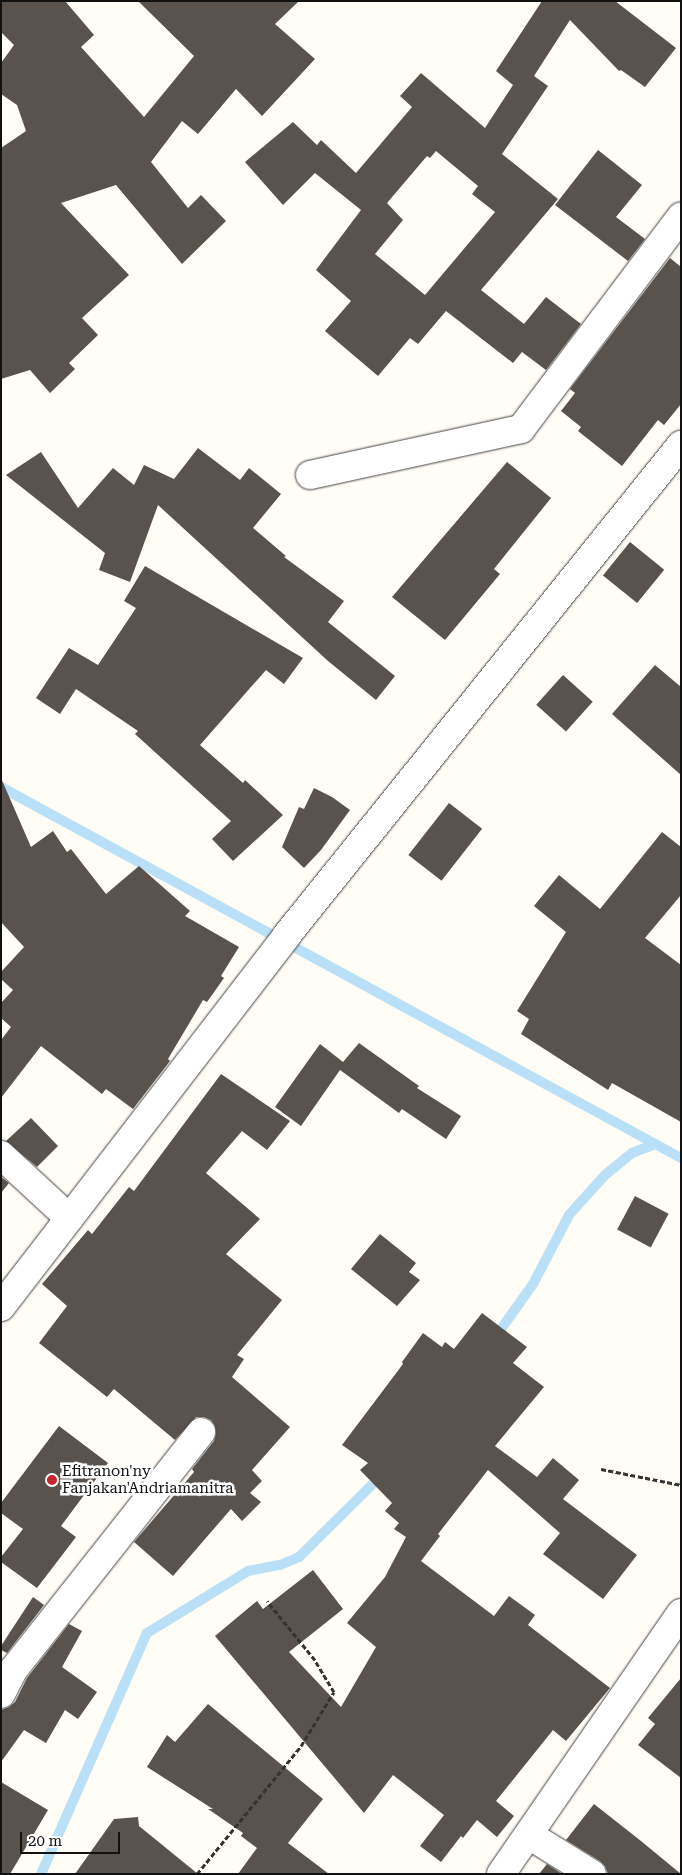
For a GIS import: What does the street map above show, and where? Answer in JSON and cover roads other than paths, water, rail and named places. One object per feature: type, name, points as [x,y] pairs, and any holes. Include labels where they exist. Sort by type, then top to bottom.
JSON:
[{"type":"street","points":[[310,475],[521,429],[681,217]]},
{"type":"street","points":[[1,1307],[287,934],[681,445]]},
{"type":"street","points":[[1,1155],[69,1218]]},
{"type":"street","points":[[1,1694],[14,1669],[201,1432]]},
{"type":"street","points":[[501,1874],[681,1614]]},
{"type":"street","points":[[529,1835],[592,1874]]},
{"type":"waterway","points":[[1,787],[681,1158]]},
{"type":"waterway","points":[[494,1339],[533,1284],[569,1215],[605,1175],[632,1153],[655,1144]]},
{"type":"waterway","points":[[41,1874],[147,1633],[248,1571],[280,1565],[299,1557],[382,1475]]},
{"type":"place","name":"Efitranon'ny Fanjakan'Andriamanitra","points":[[52,1480]]}]
